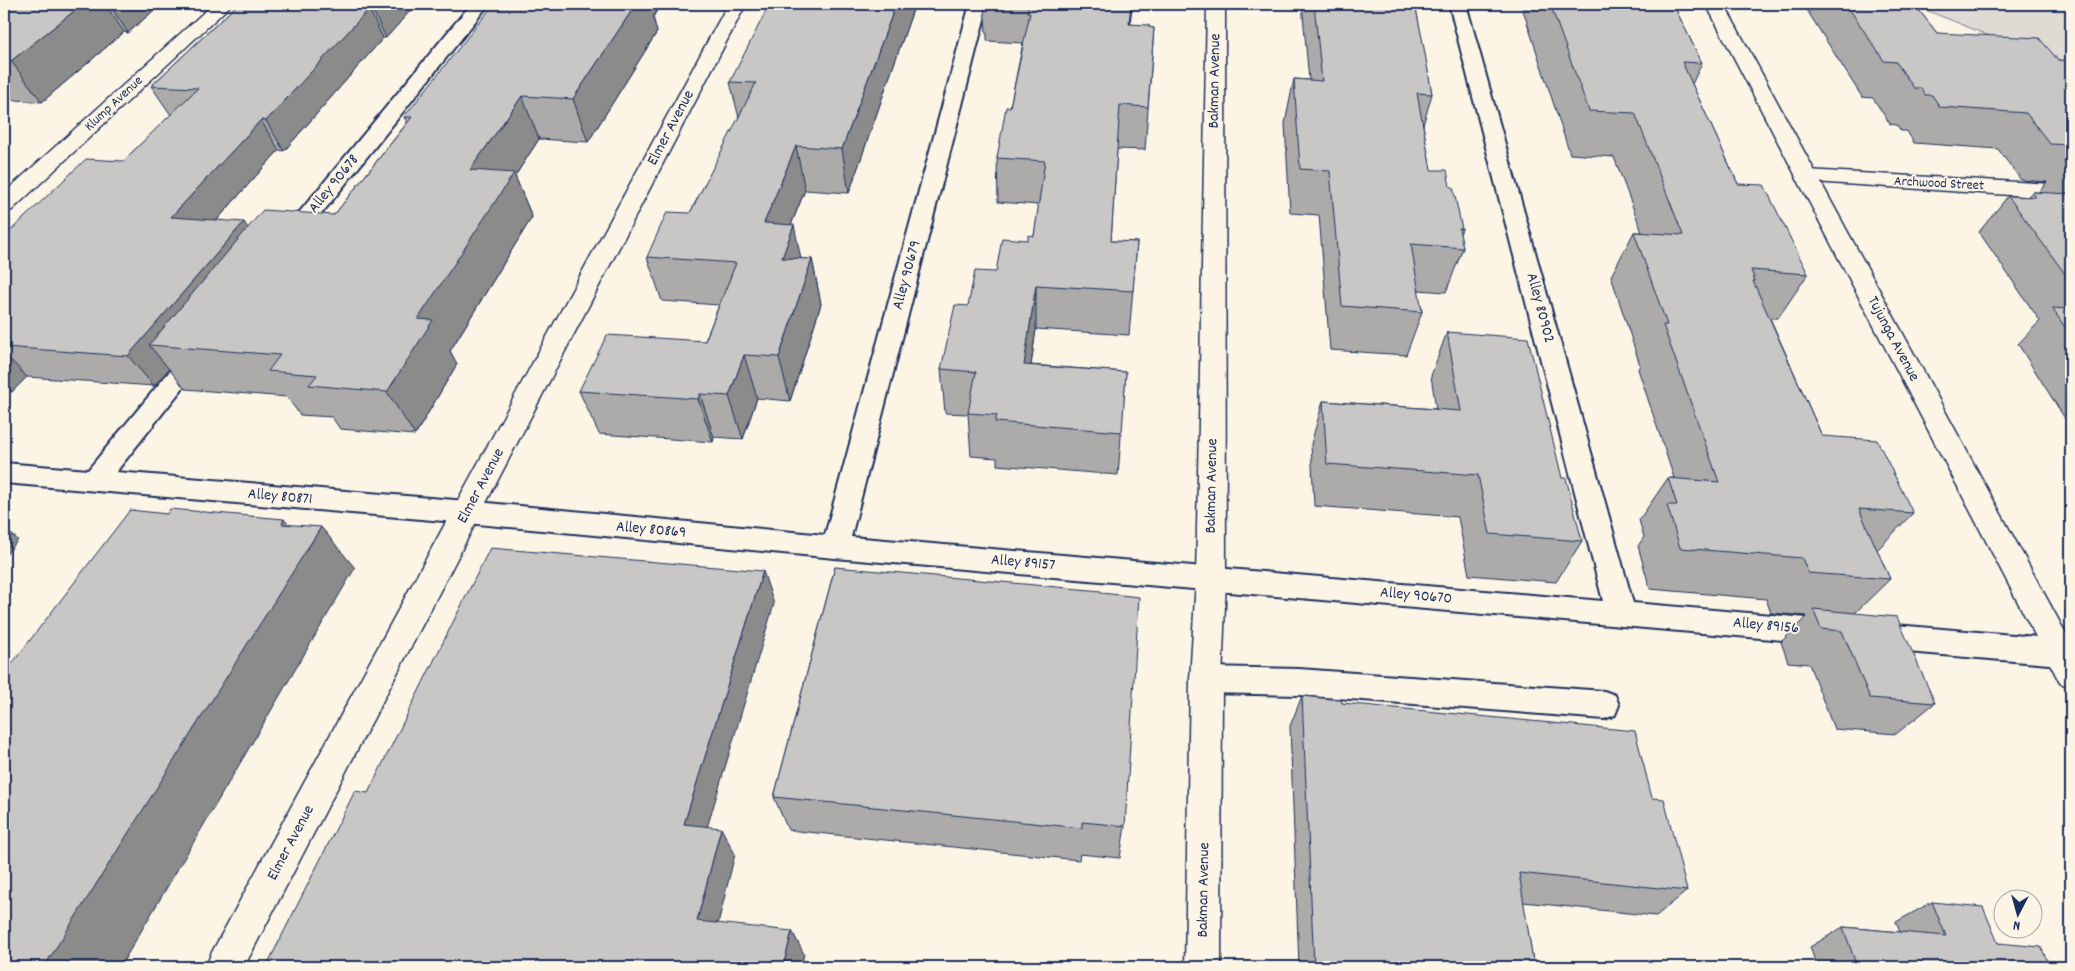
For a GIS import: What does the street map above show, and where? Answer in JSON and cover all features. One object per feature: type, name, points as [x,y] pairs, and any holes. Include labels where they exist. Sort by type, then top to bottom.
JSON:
[{"type":"street","name":"Klump Avenue","points":[[4,205],[223,4]]},
{"type":"street","name":"Elmer Avenue","points":[[224,967],[737,4]]},
{"type":"street","name":"Bakman Avenue","points":[[1203,967],[1206,680],[1211,579],[1216,4]]},
{"type":"street","name":"Tujunga Avenue","points":[[1715,4],[2066,663]]},
{"type":"street","name":"Archwood Street","points":[[1806,176],[2071,192]]},
{"type":"lane","name":"Alley 90678","points":[[275,258],[480,4]]},
{"type":"lane","name":"Alley 90679","points":[[835,547],[979,4]]},
{"type":"lane","name":"Alley 80902","points":[[1458,4],[1621,613]]},
{"type":"lane","points":[[94,481],[213,335]]},
{"type":"lane","name":"Alley 80871","points":[[4,473],[467,512]]},
{"type":"lane","name":"Alley 80869","points":[[467,512],[835,547]]},
{"type":"lane","name":"Alley 89157","points":[[835,547],[1211,579]]},
{"type":"lane","name":"Alley 90670","points":[[1211,579],[1621,613]]},
{"type":"lane","name":"Alley 89156","points":[[1621,613],[2066,663]]},
{"type":"lane","points":[[1206,680],[1299,682],[1604,706]]},
{"type":"shaded area","points":[[1911,4],[2071,4],[2071,69]]},
{"type":"building","points":[[4,4],[83,4],[11,61],[4,61]]},
{"type":"building","points":[[238,4],[377,4],[372,9],[369,9],[266,121],[261,120],[171,217],[244,222],[128,356],[4,347],[4,237],[86,159],[123,161],[198,88],[151,86]]},
{"type":"building","points":[[494,4],[636,4],[573,99],[522,96],[470,170],[514,173],[418,319],[433,320],[387,392],[309,385],[317,375],[268,371],[280,355],[149,345],[263,210],[334,215],[412,117],[404,117]]},
{"type":"building","points":[[795,4],[896,4],[842,149],[796,146],[764,223],[794,225],[782,258],[812,259],[779,357],[744,355],[729,396],[700,394],[698,399],[579,391],[607,335],[705,341],[736,263],[647,257],[667,212],[690,213],[756,83],[730,82],[769,5],[794,6]]},
{"type":"building","points":[[1029,4],[1131,4],[1129,24],[1149,25],[1149,27],[1154,28],[1148,107],[1120,105],[1111,241],[1137,242],[1133,291],[1036,285],[1024,365],[1126,372],[1122,432],[995,422],[997,415],[968,413],[976,372],[941,369],[955,305],[968,306],[975,271],[996,272],[1002,238],[1028,240],[1028,235],[1034,236],[1045,161],[997,158],[1006,107],[1010,107],[1030,13],[1027,12]]},
{"type":"building","points":[[1314,4],[1415,4],[1432,94],[1417,93],[1431,170],[1447,170],[1450,187],[1453,187],[1462,229],[1459,228],[1463,248],[1411,244],[1422,312],[1342,306],[1330,171],[1300,169],[1294,79],[1322,81]]},
{"type":"building","points":[[1550,4],[1673,4],[1702,63],[1682,62],[1738,184],[1764,185],[1808,274],[1751,270],[1755,281],[1753,281],[1822,436],[1877,440],[1913,513],[1859,509],[1890,579],[1808,573],[1802,558],[1680,548],[1667,505],[1677,505],[1668,478],[1719,482],[1663,325],[1667,325],[1634,232],[1683,235],[1635,113],[1589,111]]},
{"type":"building","points":[[1846,4],[1914,4],[1937,33],[2039,38],[2058,60],[2071,61],[2071,145],[2050,144],[2026,113],[1940,107],[1932,95],[1925,95],[1921,88],[1914,88],[1896,62],[1884,61]]},
{"type":"building","points":[[2064,162],[2071,162],[2071,171]]},
{"type":"building","points":[[2032,192],[2071,194],[2071,282],[2008,196],[2036,197]]},
{"type":"building","points":[[2052,308],[2071,309],[2071,336]]},
{"type":"building","points":[[1447,332],[1528,338],[1562,478],[1566,478],[1582,541],[1490,534],[1478,475],[1327,464],[1323,401],[1461,411]]},
{"type":"building","points":[[170,509],[284,519],[282,524],[321,527],[44,967],[4,967],[4,674],[130,510],[167,514]]},
{"type":"building","points":[[490,548],[763,571],[684,824],[721,828],[697,921],[792,931],[783,967],[266,967],[355,791],[368,793]]},
{"type":"building","points":[[835,567],[1101,591],[1101,593],[1139,597],[1125,826],[1082,822],[1082,828],[774,797]]},
{"type":"building","points":[[1813,609],[1897,617],[1935,703],[1870,698],[1842,631],[1821,629]]},
{"type":"building","points":[[1302,696],[1341,700],[1342,703],[1635,731],[1652,798],[1664,799],[1687,891],[1519,873],[1534,967],[1314,967]]},
{"type":"building","points":[[1932,902],[1983,907],[1992,929],[1992,938],[1996,938],[1998,943],[2041,947],[2050,967],[1857,967],[1843,927],[1946,936]]}]
